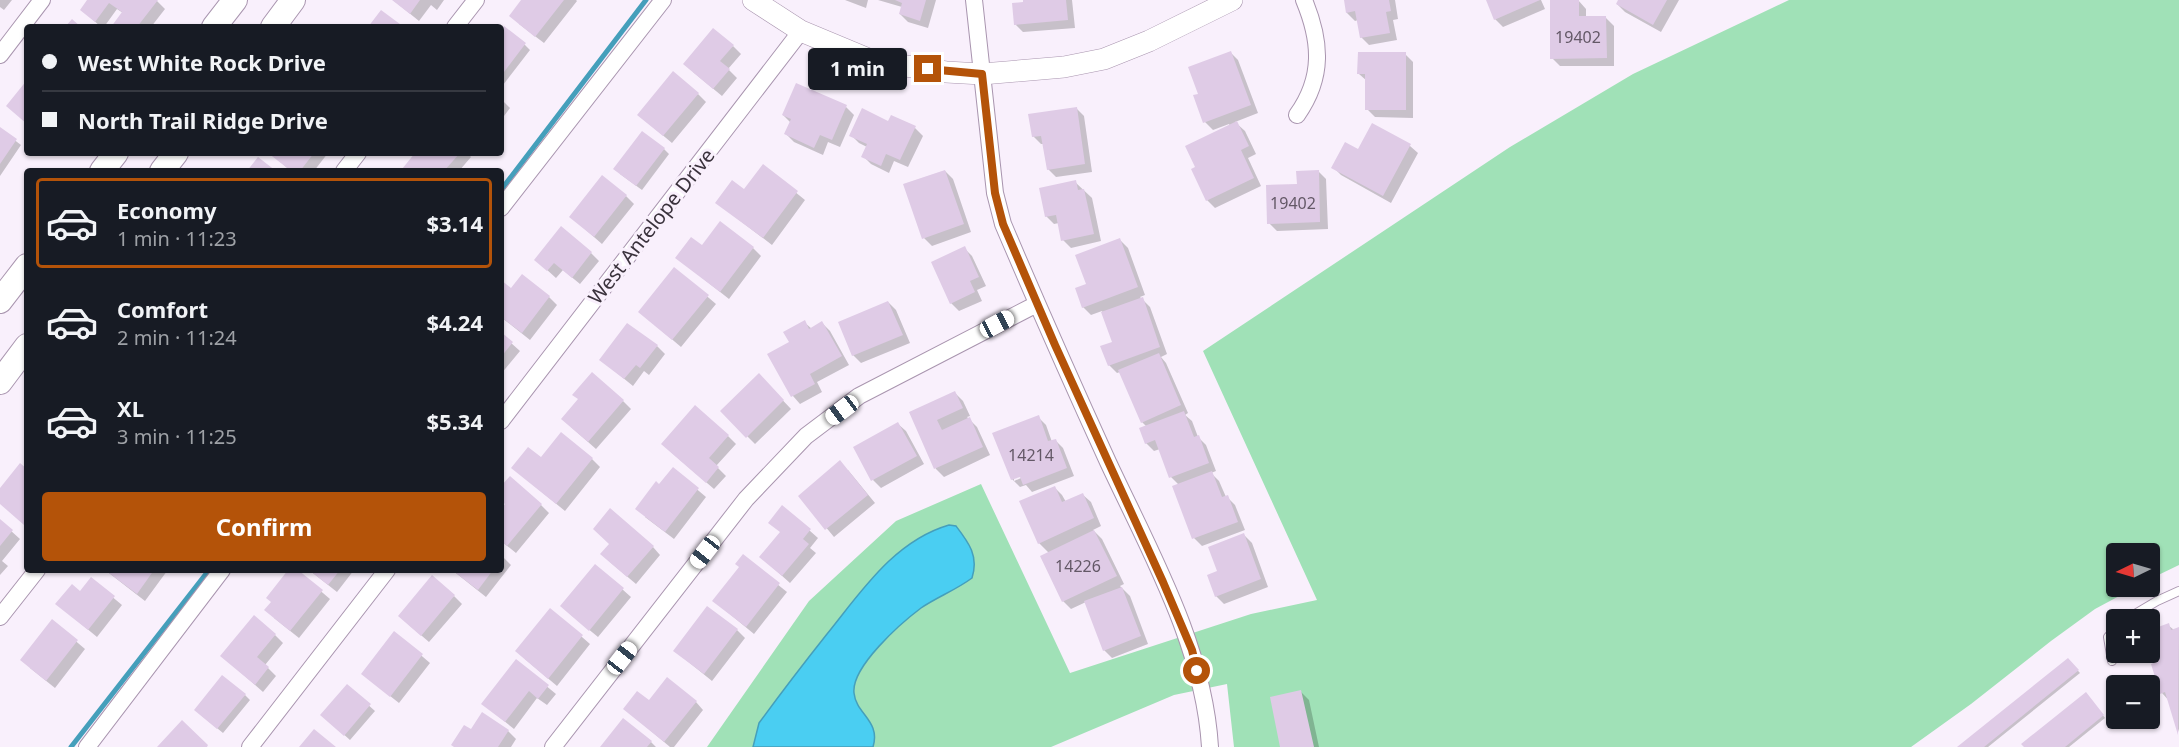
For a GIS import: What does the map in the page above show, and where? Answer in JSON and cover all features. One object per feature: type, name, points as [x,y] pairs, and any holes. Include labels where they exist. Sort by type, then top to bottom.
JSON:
[{"type":"main road","points":[[216,24],[235,0]]},
{"type":"main road","points":[[275,24],[293,0]]},
{"type":"main road","points":[[104,168],[114,156]]},
{"type":"main road","points":[[164,168],[174,156]]},
{"type":"main road","points":[[0,301],[24,270]]},
{"type":"main road","points":[[0,381],[24,350]]},
{"type":"street","points":[[0,55],[42,0]]},
{"type":"street","points":[[457,24],[476,0]]},
{"type":"street","points":[[504,204],[663,0]]},
{"type":"street","points":[[753,0],[801,31],[873,62],[946,72],[982,74],[1064,67],[1104,59],[1149,41],[1232,0]]},
{"type":"street","points":[[974,0],[995,193],[1003,224],[1192,650],[1208,714],[1210,747]]},
{"type":"street","points":[[1297,115],[1312,88],[1318,66],[1318,44],[1304,0]]},
{"type":"street","name":"West Antelope Drive","points":[[504,417],[801,31]]},
{"type":"street","points":[[346,168],[356,156]]},
{"type":"street","points":[[552,747],[746,499],[806,436],[859,396],[1037,304]]},
{"type":"street","points":[[0,617],[35,573]]},
{"type":"street","points":[[87,747],[220,573]]},
{"type":"street","points":[[250,747],[385,573]]},
{"type":"lane","points":[[2144,609],[2179,591]]},
{"type":"green space","points":[[1789,0],[2179,0],[2179,565],[2160,574],[2160,543],[2106,543],[2106,597],[2117,597],[2095,609],[1911,747],[1234,747],[1227,684],[1174,695],[1051,747],[707,747],[809,601],[896,521],[981,484],[1070,673],[1251,614],[1317,600],[1203,351],[1510,147],[1633,74]]},
{"type":"water","points":[[949,525],[956,526],[972,550],[974,570],[972,578],[912,615],[879,646],[860,671],[855,682],[854,693],[859,707],[874,731],[873,747],[753,747],[759,723],[866,585],[895,555],[929,533]]},
{"type":"building","points":[[87,0],[158,0],[139,24],[113,24],[122,12],[109,3],[95,22],[80,10]]},
{"type":"building","points":[[392,0],[420,0],[410,14]]},
{"type":"building","points":[[521,0],[564,0],[535,37],[509,16]]},
{"type":"building","points":[[895,0],[926,0],[920,21],[899,14],[902,3]]},
{"type":"building","points":[[1023,0],[1066,0],[1068,20],[1014,25],[1012,3],[1023,2]]},
{"type":"building","points":[[1344,0],[1389,0],[1391,11],[1386,12],[1390,33],[1360,38],[1355,11],[1346,13]]},
{"type":"building","points":[[1486,0],[1540,0],[1494,20]]},
{"type":"building","points":[[1550,0],[1579,0],[1579,16],[1606,16],[1607,58],[1550,59]]},
{"type":"building","points":[[1618,0],[1667,0],[1653,25],[1616,4]]},
{"type":"building","points":[[381,10],[400,24],[370,24]]},
{"type":"building","points":[[72,19],[78,24],[68,24]]},
{"type":"building","points":[[504,26],[526,43],[504,72]]},
{"type":"building","points":[[713,28],[734,45],[720,61],[730,69],[713,89],[683,64]]},
{"type":"building","points":[[1231,51],[1251,105],[1203,123],[1193,95],[1198,94],[1188,67]]},
{"type":"building","points":[[1358,52],[1406,52],[1406,110],[1365,110],[1365,74],[1357,74]]},
{"type":"building","points":[[673,71],[699,93],[663,136],[637,115]]},
{"type":"building","points":[[796,83],[847,105],[832,140],[820,135],[814,148],[784,134],[791,119],[782,115]]},
{"type":"building","points":[[24,84],[24,121],[6,106]]},
{"type":"building","points":[[1077,107],[1085,164],[1047,170],[1041,136],[1032,137],[1028,114]]},
{"type":"building","points":[[862,108],[888,121],[891,115],[916,126],[900,160],[886,154],[881,166],[861,157],[867,144],[849,136]]},
{"type":"building","points":[[1237,121],[1249,146],[1241,150],[1254,178],[1206,201],[1191,169],[1195,167],[1185,146]]},
{"type":"building","points":[[1372,123],[1411,144],[1383,196],[1331,168],[1345,142],[1358,149]]},
{"type":"building","points":[[0,127],[17,139],[0,164]]},
{"type":"building","points":[[642,131],[665,148],[636,186],[613,169]]},
{"type":"building","points":[[272,156],[312,156],[302,168],[287,168]]},
{"type":"building","points":[[413,156],[457,156],[447,168],[403,168]]},
{"type":"building","points":[[258,157],[272,168],[249,168]]},
{"type":"building","points":[[763,164],[798,191],[763,238],[715,203],[732,180],[744,189]]},
{"type":"building","points":[[945,170],[964,224],[922,239],[903,184]]},
{"type":"building","points":[[1319,170],[1320,222],[1267,224],[1266,185],[1297,184],[1296,171]]},
{"type":"building","points":[[602,175],[627,195],[594,237],[569,217]]},
{"type":"building","points":[[1076,180],[1078,190],[1084,189],[1094,234],[1061,241],[1056,215],[1045,217],[1039,188]]},
{"type":"building","points":[[720,221],[754,247],[720,292],[675,258],[691,237],[702,245]]},
{"type":"building","points":[[561,226],[592,252],[572,278],[554,263],[547,271],[534,260]]},
{"type":"building","points":[[1120,238],[1138,287],[1082,308],[1075,288],[1086,284],[1075,255]]},
{"type":"building","points":[[965,246],[979,277],[970,281],[975,292],[950,304],[931,262]]},
{"type":"building","points":[[674,267],[709,295],[672,340],[638,312]]},
{"type":"building","points":[[522,274],[550,296],[522,333],[504,319],[504,282],[511,288]]},
{"type":"building","points":[[1143,297],[1160,347],[1108,366],[1100,346],[1112,342],[1101,312]]},
{"type":"building","points":[[888,301],[903,335],[852,356],[838,322]]},
{"type":"building","points":[[805,320],[809,329],[822,321],[842,356],[810,374],[815,384],[791,397],[767,354],[789,342],[783,332]]},
{"type":"building","points":[[627,323],[658,345],[640,368],[636,365],[624,379],[599,360]]},
{"type":"building","points":[[504,334],[513,342],[504,353]]},
{"type":"building","points":[[1159,353],[1181,405],[1141,423],[1118,370]]},
{"type":"building","points":[[592,372],[624,400],[588,442],[561,419],[578,399],[572,395]]},
{"type":"building","points":[[759,373],[784,400],[746,438],[720,411]]},
{"type":"building","points":[[955,391],[963,408],[937,420],[942,430],[970,417],[983,447],[934,469],[909,412]]},
{"type":"building","points":[[695,405],[729,435],[709,458],[719,467],[706,483],[661,444]]},
{"type":"building","points":[[1184,411],[1194,437],[1199,435],[1209,463],[1169,478],[1155,440],[1145,444],[1139,428]]},
{"type":"building","points":[[1039,415],[1048,441],[1056,439],[1067,468],[1023,485],[1020,477],[1011,480],[992,433]]},
{"type":"building","points":[[898,422],[917,456],[871,481],[853,447]]},
{"type":"building","points":[[561,432],[593,458],[556,504],[511,468],[528,447],[541,457]]},
{"type":"building","points":[[840,460],[868,495],[825,530],[798,496]]},
{"type":"building","points":[[20,463],[24,466],[24,525],[0,504],[0,488]]},
{"type":"building","points":[[673,467],[699,488],[665,532],[635,509],[656,481],[659,484]]},
{"type":"building","points":[[1212,471],[1222,497],[1228,495],[1238,522],[1192,539],[1172,486]]},
{"type":"building","points":[[510,476],[542,504],[507,546],[504,544],[504,483]]},
{"type":"building","points":[[1055,486],[1062,502],[1083,493],[1094,518],[1038,544],[1019,501]]},
{"type":"building","points":[[782,505],[811,529],[803,539],[809,544],[782,576],[759,557],[780,532],[768,523]]},
{"type":"building","points":[[610,508],[654,546],[627,577],[600,554],[609,544],[593,529]]},
{"type":"building","points":[[0,519],[13,530],[0,546]]},
{"type":"building","points":[[1094,530],[1117,576],[1062,602],[1040,556]]},
{"type":"building","points":[[1244,533],[1261,579],[1215,597],[1207,575],[1217,571],[1208,547]]},
{"type":"building","points":[[743,554],[780,583],[746,627],[712,601],[739,567],[735,564]]},
{"type":"building","points":[[595,564],[624,588],[589,631],[560,606]]},
{"type":"building","points":[[109,573],[152,573],[137,594]]},
{"type":"building","points":[[286,573],[302,573],[323,590],[290,631],[264,610],[271,602],[266,598]]},
{"type":"building","points":[[313,573],[338,573],[328,585]]},
{"type":"building","points":[[456,573],[491,573],[478,590]]},
{"type":"building","points":[[432,575],[455,595],[421,636],[398,616]]},
{"type":"building","points":[[91,577],[115,596],[88,630],[55,604],[72,584],[80,591]]},
{"type":"building","points":[[1122,587],[1141,636],[1103,651],[1084,601]]},
{"type":"building","points":[[707,606],[738,629],[704,674],[673,651]]},
{"type":"building","points":[[550,608],[583,635],[548,679],[515,651]]},
{"type":"building","points":[[254,615],[276,634],[257,657],[269,667],[255,685],[220,656]]},
{"type":"building","points":[[52,619],[78,640],[46,681],[20,660]]},
{"type":"building","points":[[2169,623],[2171,630],[2179,627],[2178,735],[2165,692],[2160,694],[2160,675],[2154,675],[2151,664],[2160,663],[2160,626]]},
{"type":"building","points":[[394,631],[423,654],[390,697],[361,674]]},
{"type":"building","points":[[2068,658],[2079,670],[1984,747],[1957,747]]},
{"type":"building","points":[[516,659],[549,685],[538,699],[529,691],[505,722],[481,704]]},
{"type":"building","points":[[222,675],[246,694],[217,729],[194,710]]},
{"type":"building","points":[[667,677],[697,701],[664,742],[623,709],[637,691],[649,700]]},
{"type":"building","points":[[347,684],[371,704],[344,736],[320,715]]},
{"type":"building","points":[[1301,690],[1314,747],[1280,747],[1270,697]]},
{"type":"building","points":[[2086,692],[2104,715],[2065,747],[2024,747],[2021,744]]},
{"type":"building","points":[[482,712],[509,730],[498,747],[454,747],[451,745],[464,725],[471,729]]},
{"type":"building","points":[[623,718],[652,741],[647,747],[600,747]]},
{"type":"building","points":[[182,720],[208,745],[207,747],[157,747]]},
{"type":"building","points":[[314,729],[336,747],[299,747]]},
{"type":"waterway","points":[[504,186],[646,0]]},
{"type":"waterway","points":[[71,747],[207,573]]},
{"type":"route","points":[[928,69],[982,74],[995,193],[1003,224],[1092,428],[1163,582],[1192,650],[1197,671]]}]
